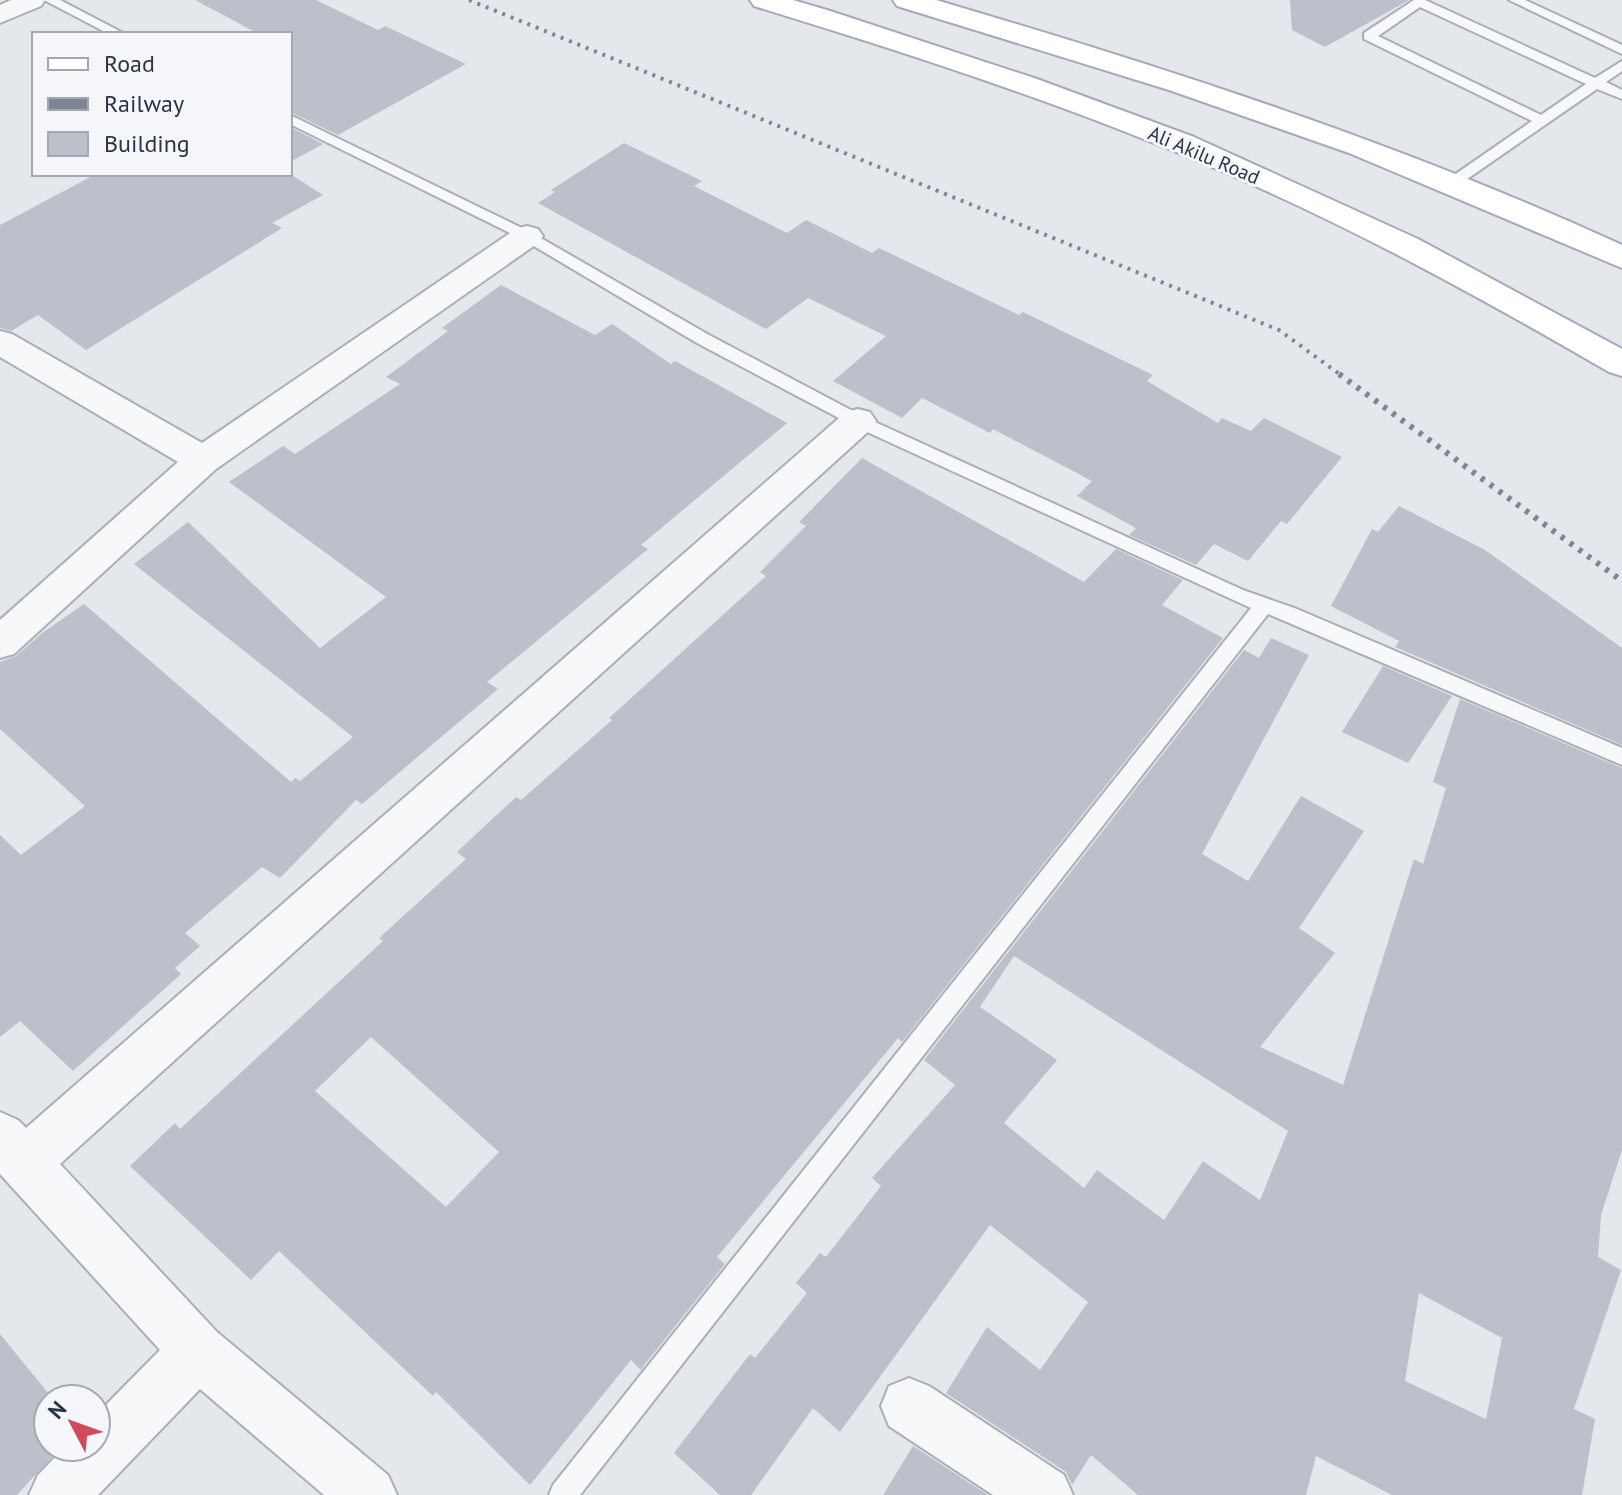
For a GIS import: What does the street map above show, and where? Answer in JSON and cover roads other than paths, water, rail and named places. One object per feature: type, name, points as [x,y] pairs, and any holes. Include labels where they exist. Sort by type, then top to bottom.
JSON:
[{"type":"main road","name":"Ali Akilu Road","points":[[764,0],[1051,95],[1185,145],[1331,210],[1503,296],[1622,364]]},
{"type":"main road","points":[[907,0],[1185,85],[1452,183],[1622,258]]},
{"type":"street","points":[[0,15],[32,0]]},
{"type":"street","points":[[0,643],[203,460],[527,236]]},
{"type":"street","points":[[0,342],[203,460]]},
{"type":"street","points":[[368,1495],[198,1351],[12,1150],[858,421]]},
{"type":"street","points":[[58,1495],[198,1351]]},
{"type":"street","points":[[909,1406],[1044,1495]]},
{"type":"lane","points":[[50,0],[115,32]]},
{"type":"lane","points":[[1515,0],[1622,50]]},
{"type":"lane","points":[[1541,120],[1369,36],[1419,2],[1622,95]]},
{"type":"lane","points":[[1452,183],[1622,65]]},
{"type":"lane","points":[[292,120],[527,236],[703,339],[858,421],[1236,595],[1265,604],[1622,757]]},
{"type":"lane","points":[[563,1495],[1265,604]]},
{"type":"railway","points":[[469,0],[1279,330],[1342,376]]},
{"type":"railway","points":[[1339,374],[1622,581]]}]
